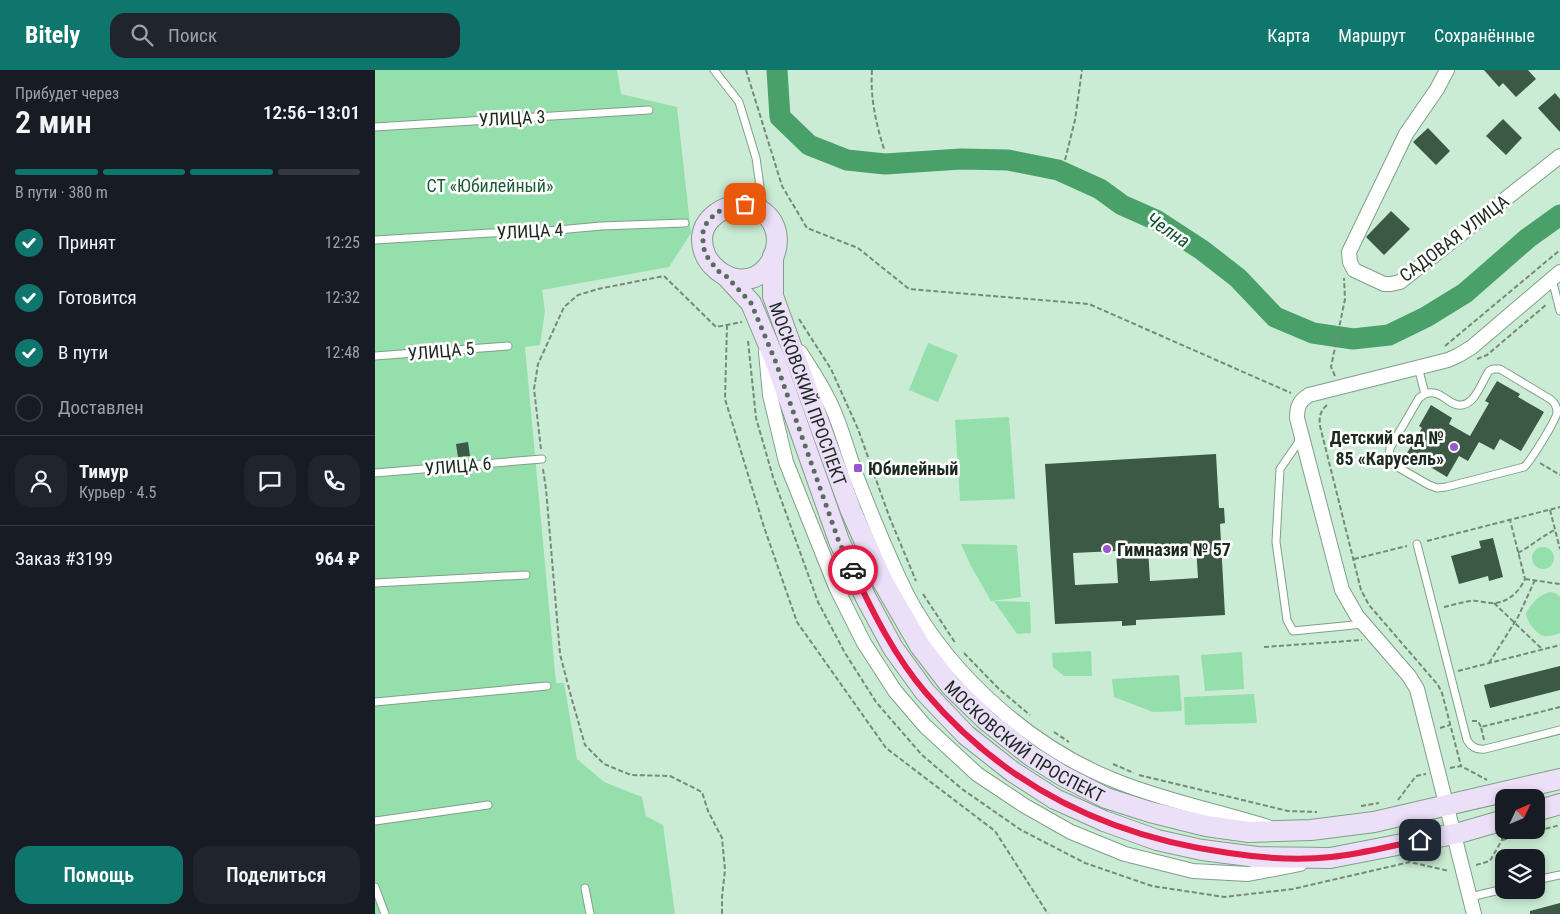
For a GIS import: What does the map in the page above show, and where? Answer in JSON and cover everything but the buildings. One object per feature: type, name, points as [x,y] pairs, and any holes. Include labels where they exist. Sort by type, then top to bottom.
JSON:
[{"type":"main road","name":"МОСКОВСКИЙ ПРОСПЕКТ","points":[[1495,831],[1454,834],[1330,858],[1257,857],[1202,850],[1157,840],[1104,821],[1055,799],[1013,772],[966,735],[925,692],[893,648],[865,598],[839,542],[765,336],[749,320],[751,303],[726,276],[718,271],[705,254],[703,232],[707,222],[716,213],[735,205],[745,204],[764,212],[775,230],[778,239],[773,256],[773,296],[851,511],[883,582],[920,646],[950,685],[987,721],[1031,756],[1063,776],[1106,798],[1150,812],[1206,826],[1249,832],[1311,830],[1374,822],[1447,805],[1490,787],[1560,778]]},
{"type":"main road","points":[[726,276],[735,280],[753,278],[763,271],[773,256]]},
{"type":"main road","points":[[1545,808],[1560,804]]},
{"type":"street","name":"САДОВАЯ УЛИЦА","points":[[1447,70],[1437,89],[1406,134],[1349,252],[1350,262],[1354,270],[1383,284],[1400,282],[1560,156]]},
{"type":"street","points":[[1474,914],[1415,685],[1350,606],[1339,582],[1299,426],[1297,409],[1304,398],[1309,395],[1448,360],[1467,350],[1556,275]]},
{"type":"lane","points":[[714,70],[739,102],[756,158],[764,212]]},
{"type":"lane","name":"УЛИЦА 3","points":[[375,127],[649,110]]},
{"type":"lane","name":"УЛИЦА 4","points":[[375,240],[536,232],[601,226],[685,223]]},
{"type":"lane","points":[[1556,275],[1557,298],[1560,311]]},
{"type":"lane","name":"УЛИЦА 5","points":[[375,356],[508,346]]},
{"type":"lane","points":[[1418,368],[1425,394]]},
{"type":"lane","points":[[1500,369],[1550,399],[1555,405],[1556,416],[1527,464],[1520,469],[1441,488],[1429,486],[1395,465],[1389,457],[1390,448],[1419,398],[1425,394],[1437,393],[1456,404],[1465,404],[1473,398],[1489,371],[1500,369]]},
{"type":"lane","points":[[1299,426],[1298,443],[1280,469],[1276,542],[1287,620],[1293,631],[1364,624]]},
{"type":"lane","name":"УЛИЦА 6","points":[[375,473],[542,459]]},
{"type":"lane","points":[[1417,544],[1467,740],[1473,747],[1486,749],[1560,730]]},
{"type":"lane","points":[[375,583],[526,575]]},
{"type":"lane","points":[[375,702],[547,686]]},
{"type":"lane","points":[[375,821],[488,805]]},
{"type":"lane","points":[[1545,878],[1560,875]]},
{"type":"lane","points":[[375,887],[385,914]]},
{"type":"lane","points":[[585,888],[590,914]]},
{"type":"lane","points":[[1470,897],[1495,891]]},
{"type":"path","points":[[746,70],[782,186],[807,228],[858,248],[909,290],[1089,304],[1304,398]]},
{"type":"path","points":[[872,70],[871,80],[876,126],[884,149]]},
{"type":"path","points":[[1065,160],[1075,120],[1083,70]]},
{"type":"path","points":[[1443,347],[1560,250]]},
{"type":"path","points":[[722,914],[725,870],[722,838],[708,811],[702,792],[670,776],[631,775],[604,764],[585,745],[560,654],[546,489],[534,389],[539,364],[564,307],[578,295],[598,289],[664,276],[716,328],[749,320]]},
{"type":"path","points":[[1473,360],[1487,355],[1552,300],[1557,298]]},
{"type":"path","points":[[1339,377],[1334,375],[1331,367],[1345,299]]},
{"type":"path","points":[[778,309],[791,305],[831,369],[858,430],[889,516],[919,589],[959,648],[999,689],[1033,718]]},
{"type":"path","points":[[1328,404],[1321,411],[1320,426],[1353,560],[1364,596],[1431,675],[1442,693],[1461,766],[1490,787]]},
{"type":"path","points":[[1531,458],[1560,475]]},
{"type":"path","points":[[1353,560],[1560,508]]},
{"type":"path","points":[[1550,510],[1560,549]]},
{"type":"path","points":[[1510,520],[1525,579]]},
{"type":"path","points":[[1518,553],[1555,530]]},
{"type":"path","points":[[1525,579],[1560,584]]},
{"type":"path","points":[[1434,610],[1472,601],[1494,603],[1509,598],[1525,579]]},
{"type":"path","points":[[1489,663],[1514,622],[1535,580]]},
{"type":"path","points":[[1494,603],[1543,650]]},
{"type":"path","points":[[1265,648],[1377,639],[1389,627]]},
{"type":"path","points":[[1449,673],[1560,645]]},
{"type":"path","points":[[1486,749],[1481,727],[1560,707]]},
{"type":"path","points":[[1047,728],[1070,742]]},
{"type":"path","points":[[1107,762],[1139,775],[1288,812],[1317,812]]},
{"type":"path","points":[[1398,800],[1417,776],[1461,766]]},
{"type":"path","points":[[1353,808],[1381,803]]},
{"type":"path","points":[[1545,826],[1560,825]]},
{"type":"green space","name":"СТ «Юбилейный»","points":[[375,70],[617,70],[621,94],[677,107],[691,233],[669,267],[542,290],[545,311],[540,345],[525,347],[556,683],[564,683],[577,759],[604,782],[642,797],[646,816],[663,825],[675,914],[375,914]]},
{"type":"green space","points":[[928,343],[958,355],[938,402],[909,390]]},
{"type":"green space","points":[[1009,417],[1015,499],[960,501],[955,420]]},
{"type":"green space","points":[[961,544],[1017,545],[1021,597],[991,601]]},
{"type":"green space","points":[[1543,547],[1551,550],[1554,558],[1551,566],[1543,569],[1535,566],[1532,558],[1535,550]]},
{"type":"green space","points":[[1551,592],[1560,597],[1560,633],[1543,636],[1532,626],[1526,613],[1536,600]]},
{"type":"green space","points":[[994,601],[1030,602],[1031,633],[1017,634]]},
{"type":"green space","points":[[1091,651],[1092,676],[1064,676],[1053,667],[1052,653]]},
{"type":"green space","points":[[1242,652],[1244,689],[1205,691],[1201,655]]},
{"type":"green space","points":[[1179,675],[1182,711],[1153,712],[1114,697],[1112,679]]},
{"type":"green space","points":[[1254,694],[1257,723],[1185,725],[1184,697]]},
{"type":"waterway","name":"Челна","points":[[777,70],[780,117],[809,145],[847,160],[885,164],[961,159],[1008,160],[1058,170],[1100,189],[1122,205],[1156,220],[1202,250],[1238,278],[1275,317],[1313,333],[1353,339],[1389,335],[1426,317],[1465,293],[1528,238],[1560,215]]},
{"type":"way so far","points":[[745,204],[725,208],[716,213],[707,222],[703,232],[705,254],[711,264],[726,276],[751,303],[775,360],[839,542],[853,570]]},
{"type":"place","name":"Детский сад № 85 «Карусель»","points":[[1454,447]]},
{"type":"place","name":"Юбилейный","points":[[858,468]]},
{"type":"place","name":"Гимназия № 57","points":[[1107,549]]},
{"type":"route","points":[[853,570],[865,598],[893,648],[925,692],[966,735],[1013,772],[1055,799],[1104,821],[1157,840],[1202,850],[1257,857],[1330,858],[1420,840]]}]
